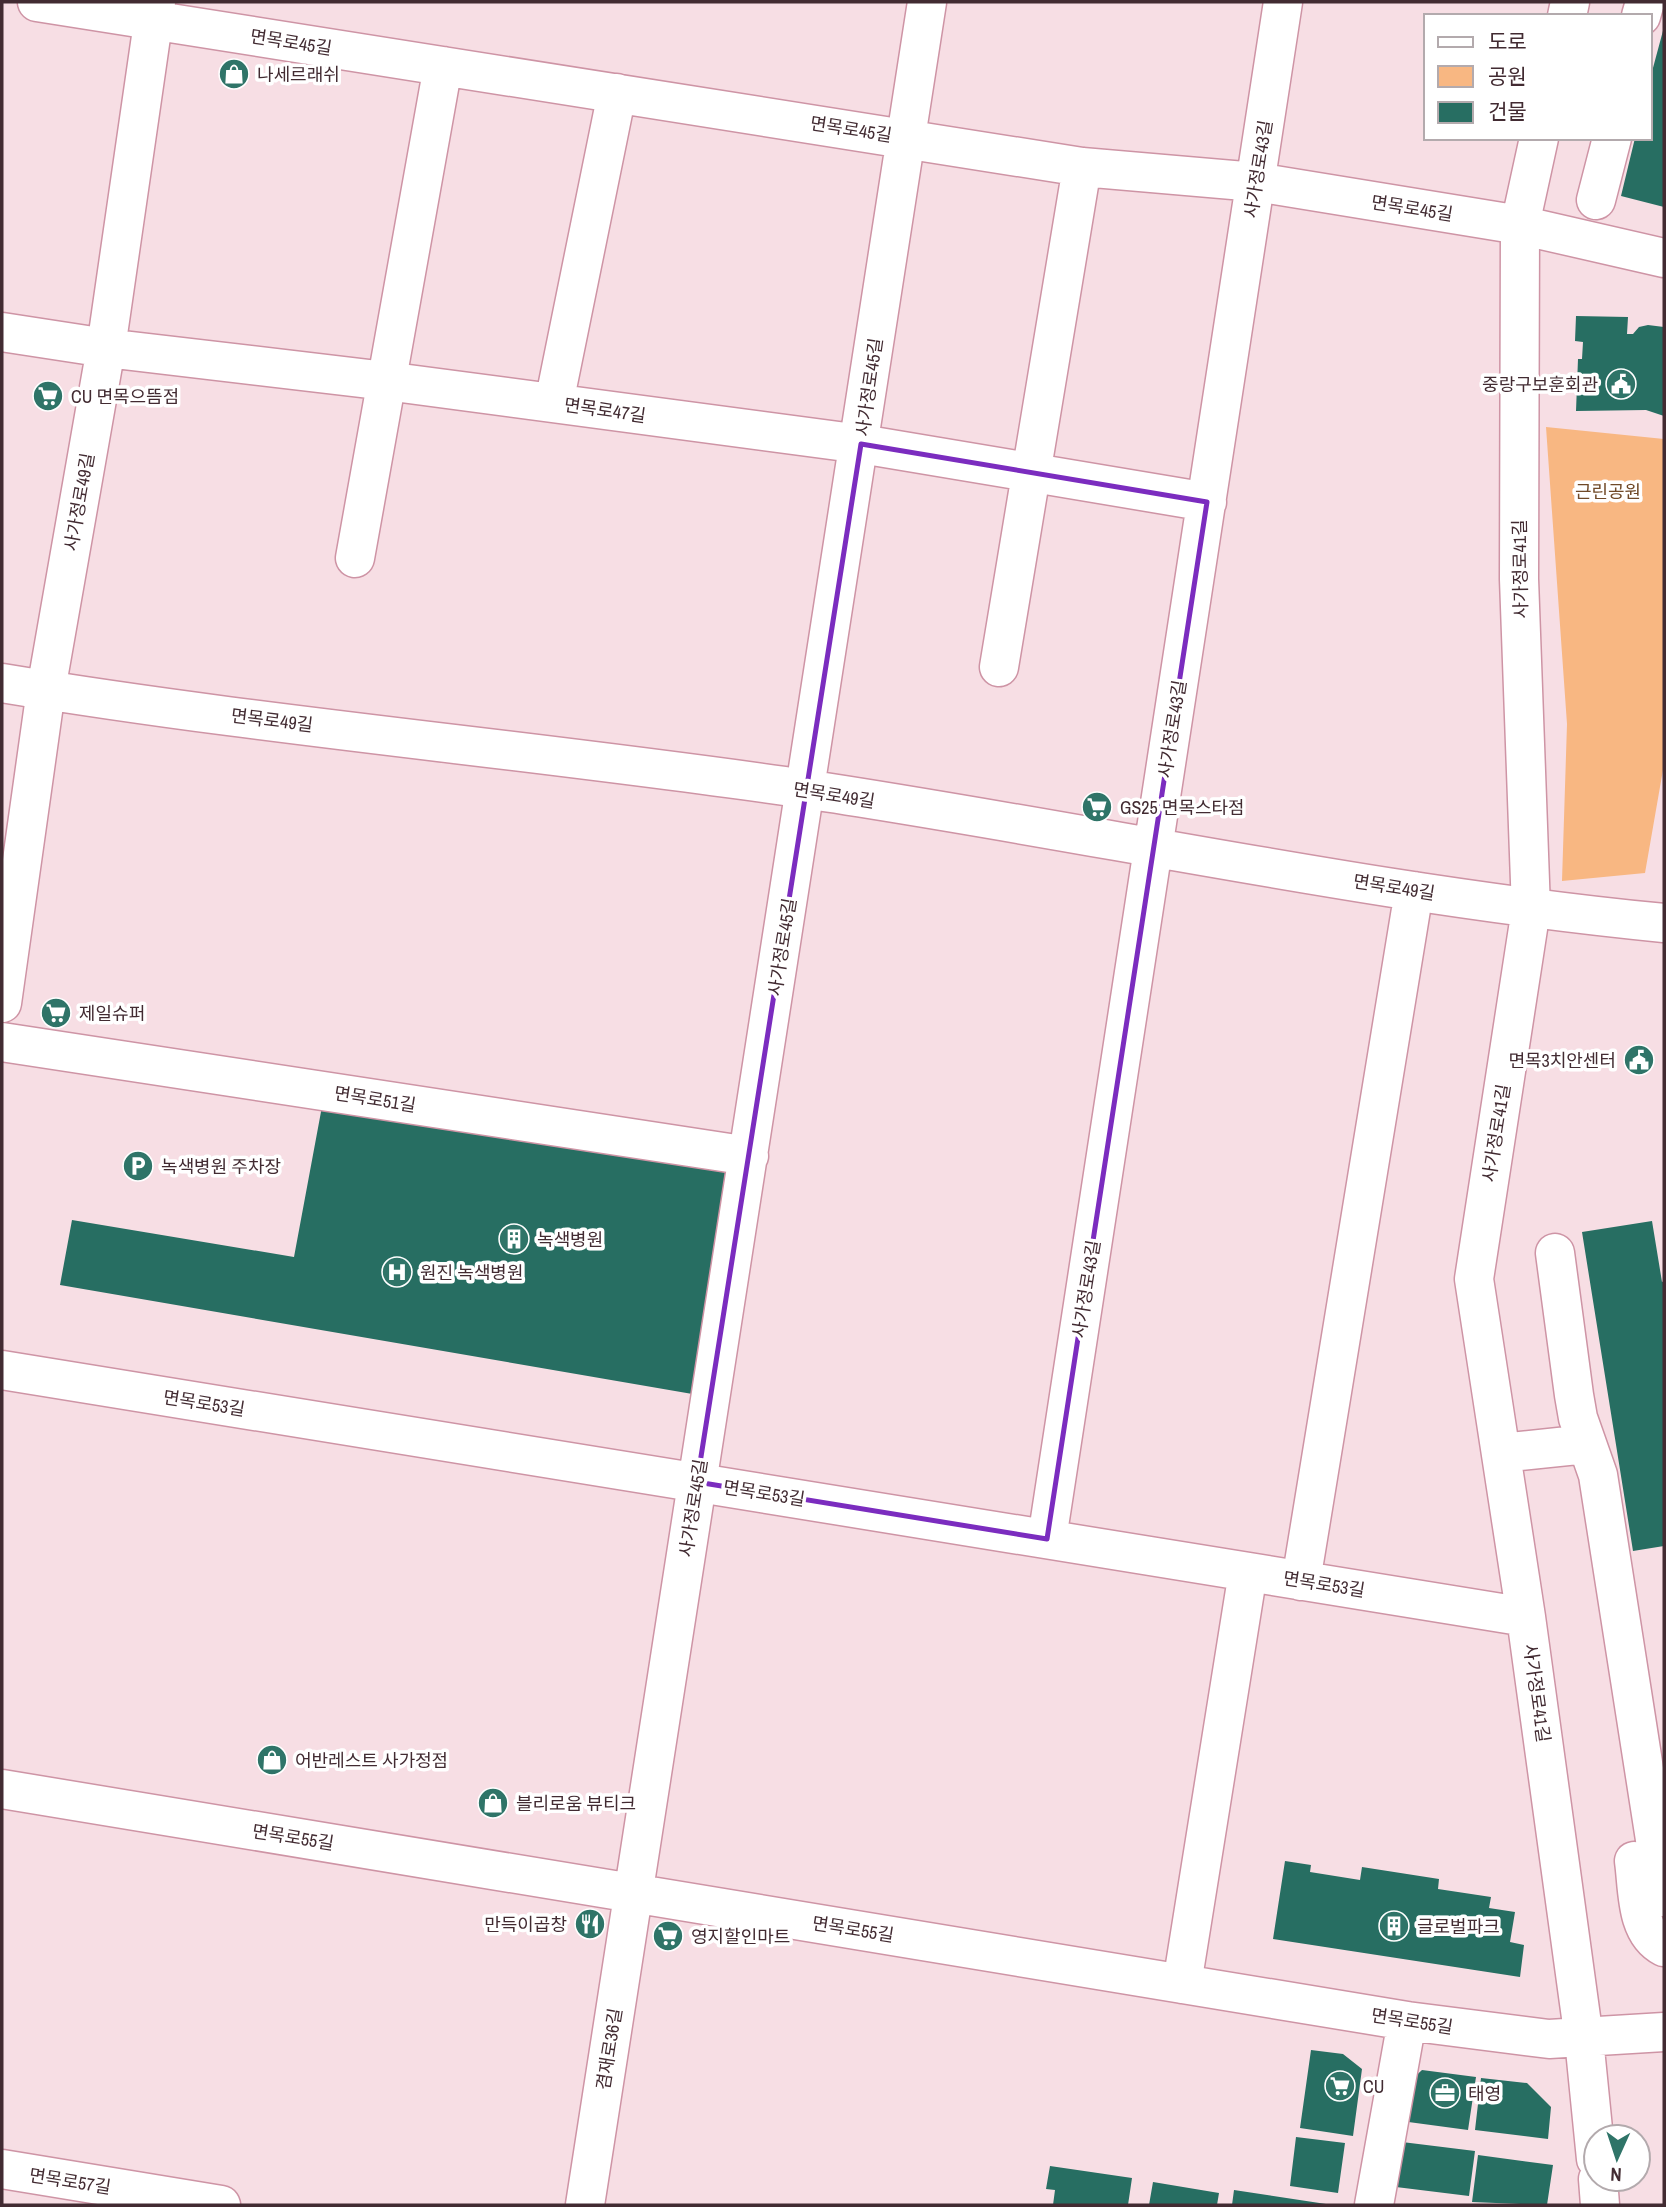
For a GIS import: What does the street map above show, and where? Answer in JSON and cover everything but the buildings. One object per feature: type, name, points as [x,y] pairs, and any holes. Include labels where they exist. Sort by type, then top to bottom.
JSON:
[{"type":"street","name":"면목로45길","points":[[37,2],[154,11],[443,66],[1082,167],[1255,182],[1520,225],[1664,258]]},
{"type":"street","name":"사가정로45길","points":[[633,1893],[861,444],[904,137],[927,2]]},
{"type":"street","name":"사가정로43길","points":[[1047,1539],[1283,2]]},
{"type":"street","name":"사가정로49길","points":[[2,1003],[46,690],[106,348],[154,11]]},
{"type":"street","points":[[355,558],[443,66]]},
{"type":"street","points":[[554,403],[617,93]]},
{"type":"street","name":"사가정로41길","points":[[1539,140],[1520,225],[1519,579],[1531,909],[1474,1279],[1526,1617],[1584,2039],[1592,2123]]},
{"type":"street","points":[[1597,200],[1612,140]]},
{"type":"street","points":[[999,667],[1082,167]]},
{"type":"street","name":"면목로47길","points":[[2,332],[106,348],[386,381],[861,444],[1032,475],[1206,502]]},
{"type":"street","name":"면목로49길","points":[[2,683],[806,790],[1153,850],[1414,891],[1531,909],[1664,923]]},
{"type":"street","points":[[1301,1581],[1414,891]]},
{"type":"street","name":"면목로51길","points":[[2,1042],[749,1156]]},
{"type":"street","points":[[1555,1253],[1574,1395],[1598,1475],[1664,1898]]},
{"type":"street","name":"면목로53길","points":[[2,1370],[1526,1617]]},
{"type":"street","points":[[1501,1453],[1587,1444]]},
{"type":"street","points":[[1182,1984],[1248,1572]]},
{"type":"street","points":[[1643,1765],[1632,1821],[1632,1847],[1642,1919],[1647,1933],[1664,1947]]},
{"type":"street","name":"면목로55길","points":[[2,1789],[1407,2021],[1534,2039],[1584,2039],[1664,2032]]},
{"type":"street","name":"겸재로36길","points":[[585,2205],[633,1893]]},
{"type":"street","points":[[1374,2205],[1407,2021]]},
{"type":"street","name":"면목로57길","points":[[2,2169],[221,2205]]},
{"type":"highlighted area","points":[[861,444],[1207,502],[1047,1539],[697,1482]]},
{"type":"green space","name":"근린공원","points":[[1546,427],[1664,439],[1664,764],[1645,873],[1562,881],[1567,724]]},
{"type":"place","name":"나세르래쉬","points":[[234,74]]},
{"type":"place","name":"중랑구보훈회관","points":[[1621,384]]},
{"type":"place","name":"CU 면목으뜸점","points":[[48,396]]},
{"type":"place","name":"GS25 면목스타점","points":[[1097,807]]},
{"type":"place","name":"제일슈퍼","points":[[56,1013]]},
{"type":"place","name":"면목3치안센터","points":[[1639,1060]]},
{"type":"place","name":"녹색병원 주차장","points":[[138,1166]]},
{"type":"place","name":"녹색병원","points":[[514,1239]]},
{"type":"place","name":"원진 녹색병원","points":[[397,1272]]},
{"type":"place","name":"어반레스트 사가정점","points":[[272,1760]]},
{"type":"place","name":"블리로움 뷰티크","points":[[493,1803]]},
{"type":"place","name":"만득이곱창","points":[[590,1924]]},
{"type":"place","name":"글로벌파크","points":[[1394,1926]]},
{"type":"place","name":"영지할인마트","points":[[668,1936]]},
{"type":"place","name":"CU","points":[[1340,2086]]},
{"type":"place","name":"태영","points":[[1445,2093]]}]
